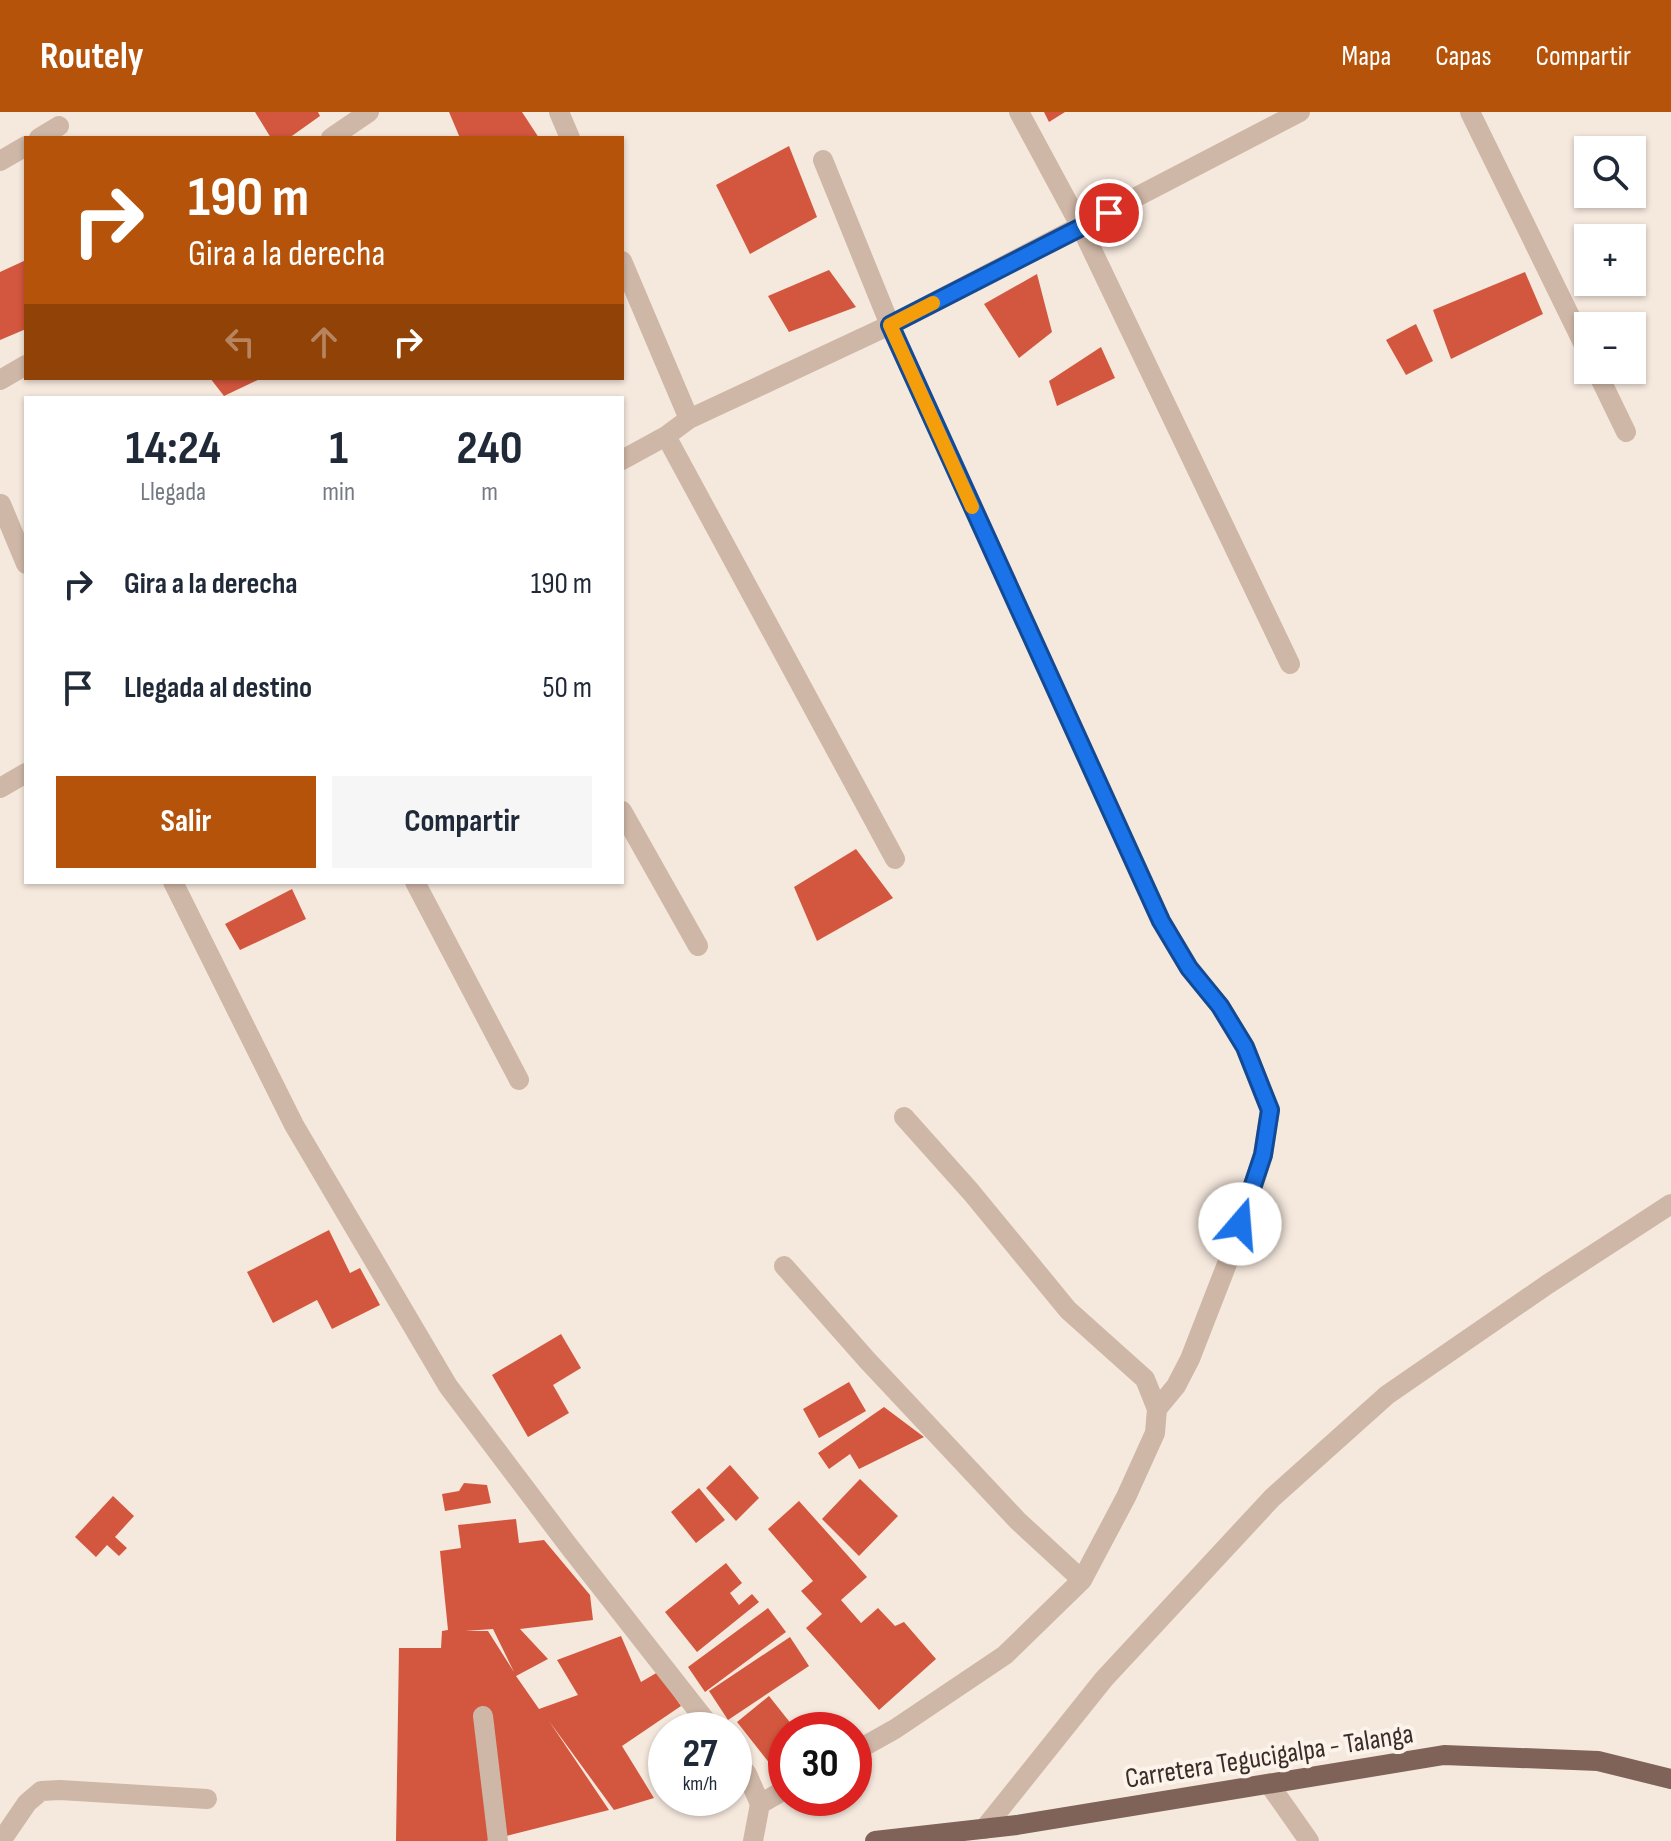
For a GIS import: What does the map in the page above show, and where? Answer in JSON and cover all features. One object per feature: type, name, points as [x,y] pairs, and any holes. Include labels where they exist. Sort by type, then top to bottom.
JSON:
[{"type":"main road","name":"Carretera Tegucigalpa - Talanga","points":[[875,1841],[993,1835],[1017,1825],[1444,1755],[1598,1761],[1671,1779]]},
{"type":"street","points":[[335,136],[369,112]]},
{"type":"street","points":[[559,112],[569,136]]},
{"type":"street","points":[[1019,112],[1081,227],[1290,664]]},
{"type":"street","points":[[624,459],[666,436],[689,419],[890,325],[1300,112]]},
{"type":"street","points":[[1470,112],[1574,324]]},
{"type":"street","points":[[42,136],[59,126]]},
{"type":"street","points":[[0,161],[24,147]]},
{"type":"street","points":[[823,160],[890,325],[1161,921],[1189,968],[1220,1006],[1245,1047],[1270,1110],[1263,1155],[1232,1251],[1190,1359],[1176,1386],[1157,1409]]},
{"type":"street","points":[[624,266],[689,419]]},
{"type":"street","points":[[0,380],[24,366]]},
{"type":"street","points":[[1603,384],[1626,432]]},
{"type":"street","points":[[666,436],[895,859]]},
{"type":"street","points":[[1,504],[24,559]]},
{"type":"street","points":[[0,788],[24,774]]},
{"type":"street","points":[[624,815],[698,946]]},
{"type":"street","points":[[174,884],[294,1125],[448,1386],[699,1712]]},
{"type":"street","points":[[416,884],[519,1080]]},
{"type":"street","points":[[872,1742],[1005,1655],[1082,1580],[1126,1497],[1155,1433],[1157,1409],[1145,1379],[1068,1310],[971,1192],[904,1117]]},
{"type":"street","points":[[993,1835],[1104,1679],[1272,1498],[1387,1395],[1671,1204]]},
{"type":"street","points":[[784,1266],[867,1360],[1018,1521],[1082,1580]]},
{"type":"street","points":[[483,1716],[498,1841]]},
{"type":"street","points":[[1269,1784],[1309,1841]]},
{"type":"street","points":[[752,1786],[760,1804],[753,1841]]},
{"type":"street","points":[[1,1841],[27,1803],[41,1791],[207,1799]]},
{"type":"street","points":[[760,1804],[768,1799]]},
{"type":"building","points":[[255,112],[318,112],[320,116],[292,136],[270,136]]},
{"type":"building","points":[[449,112],[522,112],[538,136],[459,136]]},
{"type":"building","points":[[1044,112],[1065,112],[1049,122]]},
{"type":"building","points":[[789,146],[817,217],[750,254],[716,185]]},
{"type":"building","points":[[24,261],[24,330],[0,340],[0,272]]},
{"type":"building","points":[[829,270],[856,307],[789,332],[768,296]]},
{"type":"building","points":[[1525,272],[1543,314],[1451,359],[1433,310]]},
{"type":"building","points":[[1037,274],[1052,332],[1019,358],[984,304]]},
{"type":"building","points":[[1416,324],[1433,361],[1406,375],[1386,340]]},
{"type":"building","points":[[1101,347],[1115,378],[1057,406],[1049,381]]},
{"type":"building","points":[[212,380],[258,380],[224,396]]},
{"type":"building","points":[[856,849],[893,898],[817,941],[794,887]]},
{"type":"building","points":[[292,889],[306,919],[240,950],[225,924]]},
{"type":"building","points":[[329,1230],[350,1273],[360,1268],[380,1305],[332,1329],[317,1300],[273,1323],[247,1272]]},
{"type":"building","points":[[561,1334],[581,1368],[553,1385],[569,1413],[528,1437],[492,1375]]},
{"type":"building","points":[[849,1382],[866,1411],[819,1438],[803,1409]]},
{"type":"building","points":[[884,1407],[924,1437],[859,1469],[850,1454],[829,1469],[818,1453]]},
{"type":"building","points":[[730,1465],[759,1498],[736,1521],[706,1488]]},
{"type":"building","points":[[860,1479],[898,1516],[859,1556],[822,1519]]},
{"type":"building","points":[[464,1483],[487,1485],[491,1503],[445,1511],[442,1494],[459,1491]]},
{"type":"building","points":[[699,1488],[725,1520],[696,1543],[671,1512]]},
{"type":"building","points":[[113,1496],[134,1516],[115,1537],[127,1548],[119,1556],[107,1545],[96,1557],[75,1537]]},
{"type":"building","points":[[799,1501],[867,1577],[841,1600],[861,1623],[878,1608],[895,1626],[904,1622],[936,1659],[879,1710],[806,1628],[822,1614],[801,1591],[813,1581],[768,1529]]},
{"type":"building","points":[[516,1519],[519,1543],[544,1540],[590,1595],[593,1620],[520,1629],[548,1659],[516,1676],[539,1709],[578,1695],[557,1660],[621,1636],[641,1682],[658,1672],[681,1706],[672,1712],[648,1712],[648,1728],[622,1746],[648,1788],[648,1800],[614,1810],[549,1721],[609,1810],[486,1841],[396,1841],[399,1648],[441,1648],[442,1631],[448,1630],[440,1551],[461,1548],[458,1525]],"holes":[[[493,1629],[514,1672],[488,1631],[465,1631]]]},
{"type":"building","points":[[726,1563],[742,1583],[730,1593],[739,1605],[752,1594],[759,1602],[697,1652],[665,1612]]},
{"type":"building","points":[[768,1608],[786,1632],[705,1692],[688,1667]]},
{"type":"building","points":[[790,1637],[809,1666],[740,1712],[723,1712],[709,1691]]},
{"type":"building","points":[[769,1696],[782,1712],[768,1712],[768,1761],[752,1741],[752,1712],[749,1712]]},
{"type":"slow traffic","points":[[933,303],[890,325],[972,507]]},
{"type":"route","points":[[1109,213],[890,325],[1161,921],[1189,968],[1220,1006],[1245,1047],[1270,1110],[1263,1155],[1240,1224]]}]
